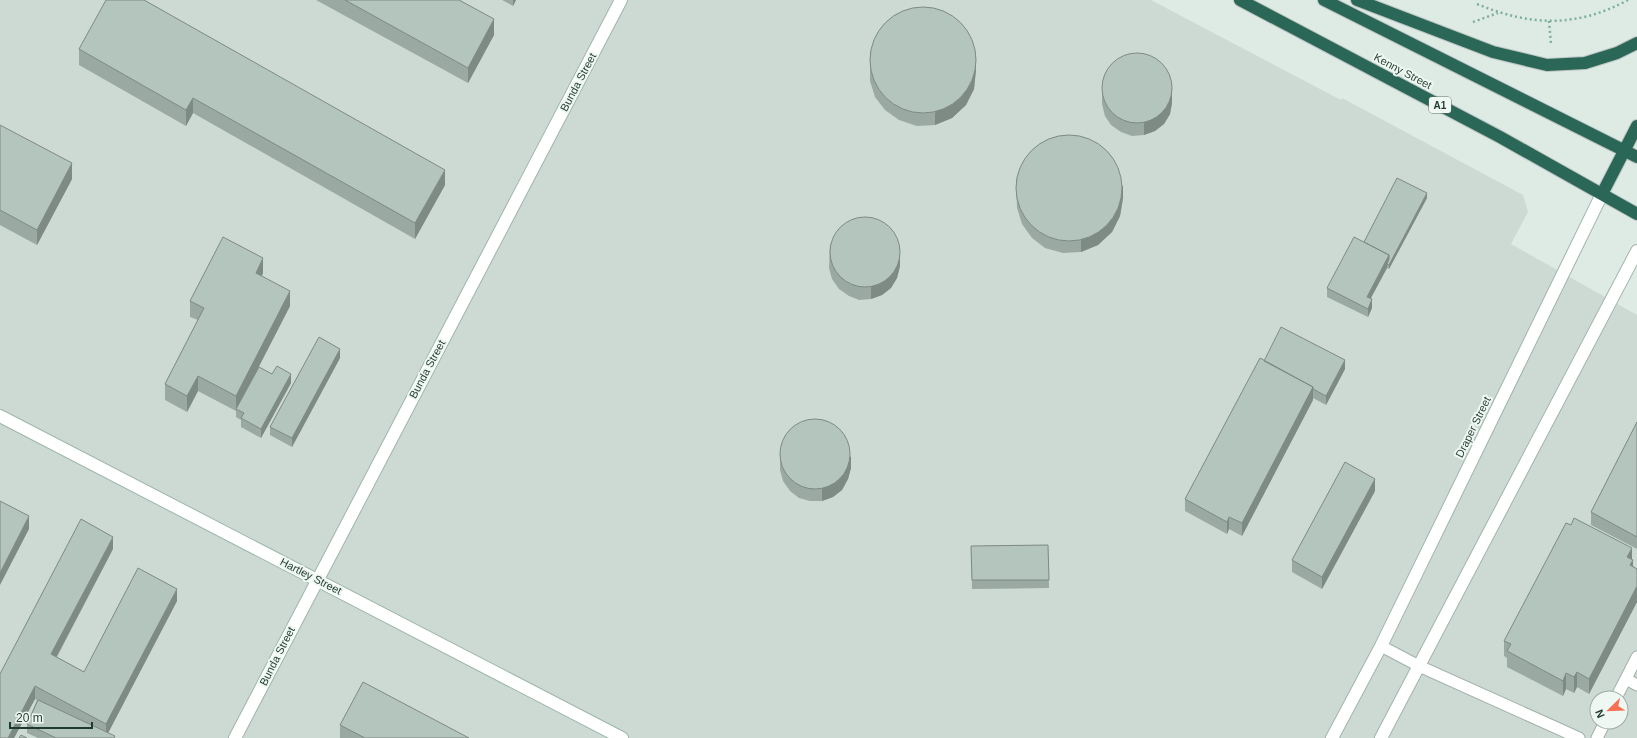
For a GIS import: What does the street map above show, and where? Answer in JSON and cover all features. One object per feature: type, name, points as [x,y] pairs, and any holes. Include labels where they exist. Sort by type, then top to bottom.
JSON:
[{"type":"highway","name":"Kenny Street","points":[[1240,0],[1507,140],[1637,214]]},
{"type":"highway","points":[[1324,0],[1637,157]]},
{"type":"highway","points":[[1357,0],[1493,52],[1546,64],[1585,63],[1617,53],[1637,43]]},
{"type":"highway","name":"Draper Street","points":[[1602,194],[1637,126]]},
{"type":"street","name":"Bunda Street","points":[[235,738],[621,0]]},
{"type":"street","name":"Draper Street","points":[[1332,738],[1381,646],[1602,194]]},
{"type":"street","points":[[1381,738],[1637,251]]},
{"type":"street","name":"Hartley Street","points":[[0,416],[622,738]]},
{"type":"lane","points":[[1381,646],[1419,666],[1579,738]]},
{"type":"lane","points":[[1620,690],[1637,657]]},
{"type":"lane","points":[[1626,679],[1637,685]]},
{"type":"path","points":[[1477,4],[1518,19],[1541,21],[1586,16],[1616,6],[1628,0]]},
{"type":"shaded area","points":[[0,0],[1151,0],[1341,100],[1342,98],[1523,195],[1528,212],[1511,244],[1637,315],[1637,738],[0,738]]},
{"type":"building","points":[[106,0],[144,0],[445,170],[415,223],[193,98],[186,110],[79,49]]},
{"type":"building","points":[[345,0],[459,0],[494,19],[468,68]]},
{"type":"building","points":[[923,7],[943,11],[960,23],[972,40],[976,60],[972,80],[960,97],[943,109],[923,113],[903,109],[886,97],[874,80],[870,60],[874,40],[886,23],[903,11]]},
{"type":"building","points":[[1130,53],[1144,53],[1157,59],[1166,68],[1170,74],[1172,88],[1170,102],[1162,113],[1151,121],[1144,123],[1130,123],[1123,121],[1112,113],[1104,102],[1102,95],[1102,81],[1104,74],[1112,63],[1123,55]]},
{"type":"building","points":[[0,125],[72,163],[37,230],[0,210]]},
{"type":"building","points":[[1069,135],[1089,139],[1106,151],[1118,168],[1122,188],[1118,208],[1106,225],[1089,237],[1069,241],[1049,237],[1032,225],[1020,208],[1016,188],[1020,168],[1032,151],[1049,139]]},
{"type":"building","points":[[1397,178],[1427,193],[1389,265],[1387,264],[1389,255],[1364,242]]},
{"type":"building","points":[[858,217],[872,217],[885,223],[894,232],[900,245],[898,265],[890,277],[872,287],[858,287],[845,281],[836,272],[830,259],[830,245],[836,232],[845,223]]},
{"type":"building","points":[[223,237],[263,258],[256,273],[290,291],[236,396],[198,376],[187,396],[165,384],[204,308],[190,301]]},
{"type":"building","points":[[1354,237],[1389,255],[1367,297],[1372,299],[1368,309],[1327,288]]},
{"type":"building","points":[[1281,327],[1345,360],[1326,396],[1313,389],[1313,387],[1264,361]]},
{"type":"building","points":[[319,337],[340,349],[292,438],[270,427]]},
{"type":"building","points":[[1260,358],[1313,387],[1242,523],[1229,517],[1227,522],[1185,499]]},
{"type":"building","points":[[277,366],[291,374],[261,429],[241,418],[244,413],[236,409],[259,367],[272,374]]},
{"type":"building","points":[[808,419],[822,419],[835,425],[844,434],[848,440],[850,454],[848,468],[840,479],[829,487],[822,489],[808,489],[801,487],[790,479],[782,468],[780,461],[780,447],[782,440],[790,429],[801,421]]},
{"type":"building","points":[[1637,422],[1637,537],[1591,512]]},
{"type":"building","points":[[1345,462],[1375,479],[1322,577],[1292,560]]},
{"type":"building","points":[[0,501],[29,516],[0,573]]},
{"type":"building","points":[[1574,518],[1632,548],[1627,557],[1633,560],[1630,565],[1637,569],[1637,586],[1589,679],[1577,672],[1574,677],[1566,673],[1563,681],[1507,651],[1511,644],[1504,641],[1566,523],[1571,525]]},
{"type":"building","points":[[81,519],[113,537],[51,654],[84,672],[138,568],[177,589],[106,724],[35,686],[8,738],[0,738],[0,674]]},
{"type":"building","points":[[1048,545],[1049,580],[972,580],[971,546]]},
{"type":"building","points":[[363,682],[469,738],[365,738],[340,725]]},
{"type":"building","points":[[38,700],[115,736],[114,738],[56,738],[27,724]]},
{"type":"building","points":[[21,735],[27,738],[19,738]]}]
